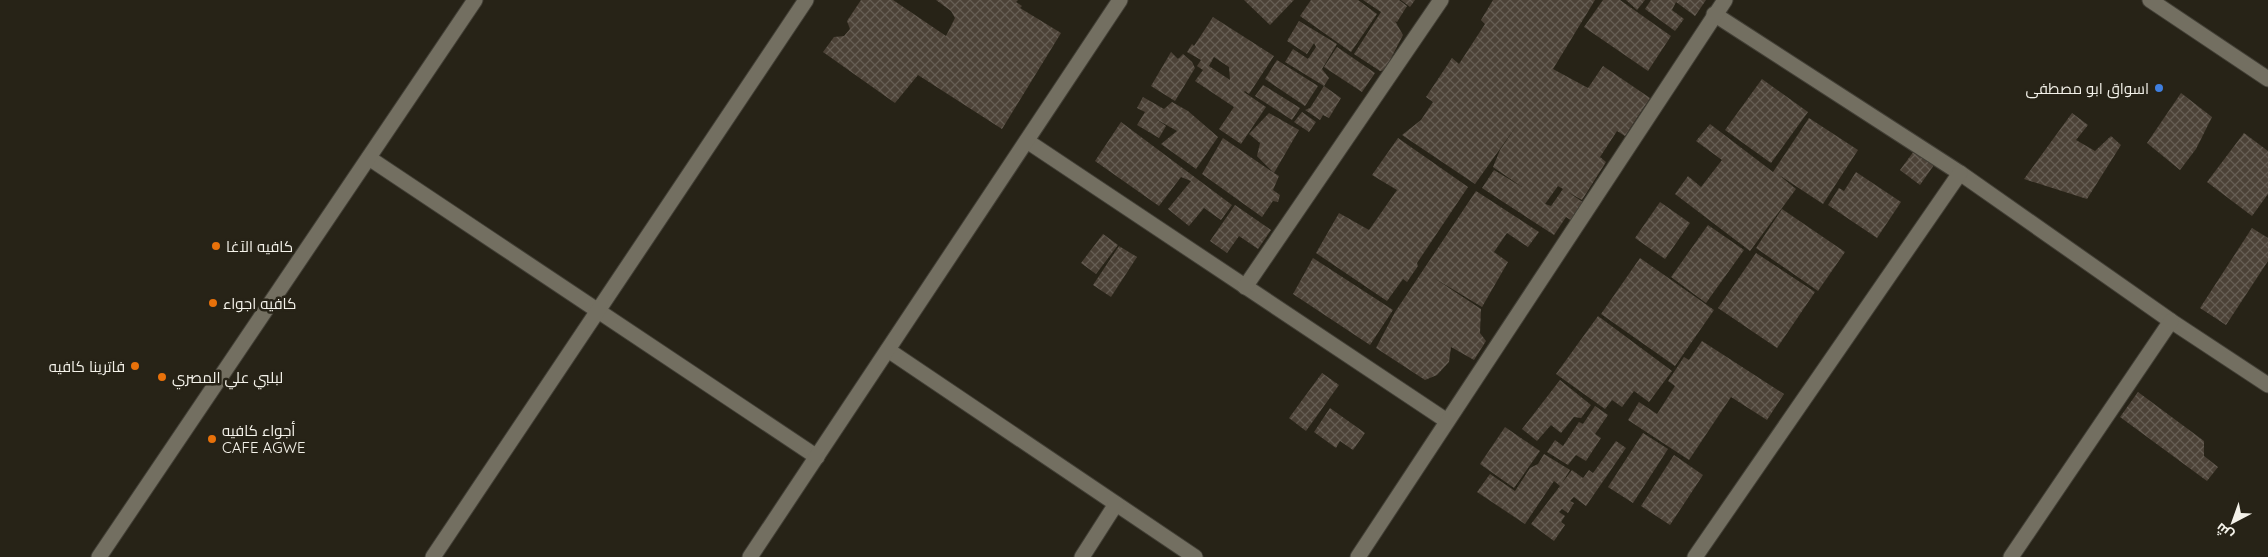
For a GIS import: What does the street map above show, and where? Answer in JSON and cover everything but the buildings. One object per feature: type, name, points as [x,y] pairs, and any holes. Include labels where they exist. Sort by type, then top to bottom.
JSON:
[{"type":"street","points":[[100,557],[475,0]]},
{"type":"street","points":[[433,557],[806,0]]},
{"type":"street","points":[[1245,286],[1441,0]]},
{"type":"street","points":[[1358,557],[1725,0]]},
{"type":"street","points":[[2150,0],[2268,79]]},
{"type":"street","points":[[750,557],[1118,1]]},
{"type":"street","points":[[1714,14],[1960,173],[2171,321],[2268,385]]},
{"type":"street","points":[[1027,141],[1447,421]]},
{"type":"street","points":[[369,158],[817,457]]},
{"type":"street","points":[[1695,557],[1960,173]]},
{"type":"street","points":[[2011,557],[2171,321]]},
{"type":"street","points":[[888,350],[1194,557]]},
{"type":"street","points":[[1082,557],[1116,504]]},
{"type":"place","name":"اسواق ابو مصطفى","points":[[2159,88]]},
{"type":"place","name":"كافيه الآغا","points":[[216,246]]},
{"type":"place","name":"كافيه اجواء","points":[[213,303]]},
{"type":"place","name":"فاترينا كافيه","points":[[135,366]]},
{"type":"place","name":"لبلبي علي المصري","points":[[162,377]]},
{"type":"place","name":"أجواء كافيه CAFE AGWE","points":[[212,439]]}]
